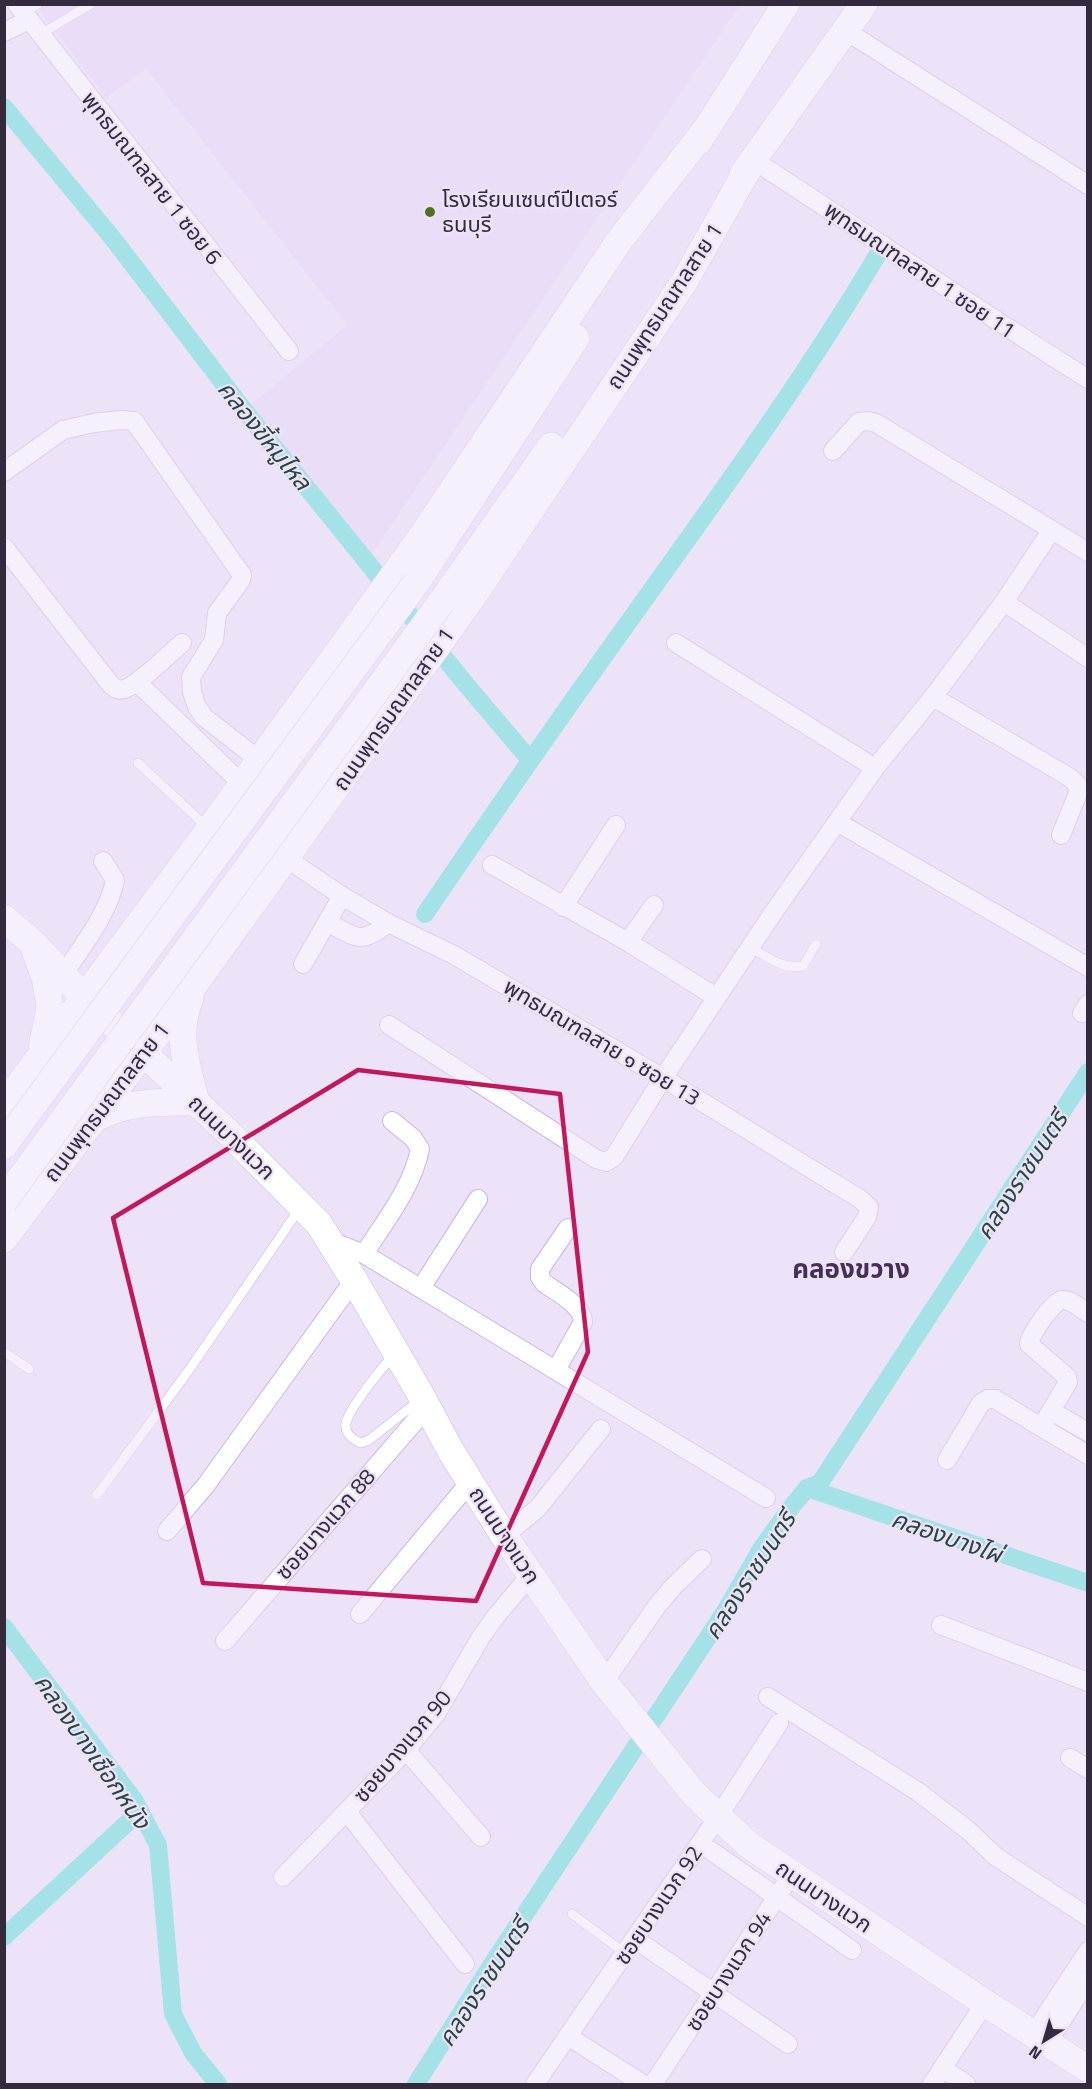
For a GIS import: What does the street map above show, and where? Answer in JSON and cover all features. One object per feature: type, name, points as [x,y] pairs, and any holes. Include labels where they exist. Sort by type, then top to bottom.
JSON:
[{"type":"main road","points":[[4,1145],[416,583],[527,414],[786,4]]},
{"type":"main road","name":"ถนนพุทธมณฑลสาย 1","points":[[4,1201],[442,602],[864,4]]},
{"type":"main road","points":[[4,1105],[209,830],[422,536],[619,241],[707,128]]},
{"type":"main road","name":"ถนนพุทธมณฑลสาย 1","points":[[4,1239],[200,977],[469,602],[684,282],[753,160]]},
{"type":"main road","points":[[175,876],[141,945],[144,961],[153,976],[170,984],[183,977],[233,930]]},
{"type":"main road","name":"ถนนบางแวก","points":[[4,918],[33,943],[84,997],[196,1102],[319,1224],[504,1536],[610,1691],[677,1776],[717,1817],[749,1845],[1088,2069]]},
{"type":"main road","points":[[33,943],[46,981],[50,1008],[39,1058]]},
{"type":"main road","points":[[93,1119],[109,1110],[137,1103],[196,1102],[186,1064],[182,1036],[183,1014],[200,977]]},
{"type":"main road","points":[[4,1118],[30,1090],[63,1079],[74,1088],[77,1115],[39,1192]]},
{"type":"street","points":[[4,32],[29,15]]},
{"type":"street","name":"พุทธมณฑลสาย 1 ซอย 6","points":[[29,15],[289,351]]},
{"type":"street","points":[[846,31],[1088,185]]},
{"type":"street","name":"พุทธมณฑลสาย 1 ซอย 11","points":[[753,160],[995,321],[1088,379]]},
{"type":"street","points":[[4,472],[63,430],[94,423],[134,421],[242,575],[241,580],[217,613],[214,640],[191,677],[192,692],[204,717],[259,760]]},
{"type":"street","points":[[833,451],[859,422],[876,423],[1088,552]]},
{"type":"street","points":[[389,1025],[596,1159],[606,1162],[614,1157],[716,997],[837,822],[875,768],[933,697],[1004,602],[1051,531]]},
{"type":"street","points":[[4,547],[111,685],[118,690],[137,682],[182,643]]},
{"type":"street","points":[[1004,602],[1088,658]]},
{"type":"street","points":[[676,643],[875,768]]},
{"type":"street","points":[[137,682],[242,784]]},
{"type":"street","points":[[933,697],[1069,777],[1082,788],[1061,834]]},
{"type":"street","points":[[837,822],[1088,967]]},
{"type":"street","points":[[563,907],[616,825]]},
{"type":"street","name":"พุทธมณฑลสาย ๑ ซอย 13","points":[[286,858],[342,896],[388,923],[454,955],[663,1078],[860,1199],[869,1207],[867,1216],[844,1252]]},
{"type":"street","points":[[63,975],[93,931],[113,891],[115,880],[103,861]]},
{"type":"street","points":[[492,865],[628,942],[716,997]]},
{"type":"street","points":[[303,964],[342,896]]},
{"type":"street","points":[[628,942],[654,905]]},
{"type":"street","points":[[327,922],[353,936],[364,938],[376,934],[388,923]]},
{"type":"street","points":[[364,1254],[412,1178],[420,1149],[413,1138],[392,1121]]},
{"type":"street","points":[[422,1288],[478,1199]]},
{"type":"street","points":[[556,1370],[583,1322],[583,1316],[579,1310],[544,1283],[540,1277],[540,1269],[568,1228]]},
{"type":"street","points":[[331,1241],[364,1254],[422,1288],[766,1498]]},
{"type":"street","points":[[167,1531],[206,1485],[354,1280]]},
{"type":"street","points":[[1041,1427],[1068,1382],[1067,1377],[1029,1344],[1030,1336],[1055,1304],[1063,1300],[1088,1313]]},
{"type":"street","points":[[947,1460],[981,1403],[988,1399],[995,1399],[1088,1455]]},
{"type":"street","name":"ซอยบางแวก 88","points":[[225,1641],[417,1419],[426,1404]]},
{"type":"street","points":[[1051,1411],[1088,1432]]},
{"type":"street","points":[[504,1536],[538,1508],[601,1428]]},
{"type":"street","points":[[360,1614],[470,1482]]},
{"type":"street","points":[[610,1691],[657,1606],[702,1559]]},
{"type":"street","name":"ซอยบางแวก 90","points":[[283,1877],[406,1750],[436,1714],[481,1637],[530,1576]]},
{"type":"street","points":[[941,1625],[1088,1682]]},
{"type":"street","points":[[768,1697],[917,1791],[969,1831],[995,1856],[1088,1917]]},
{"type":"street","name":"ซอยบางแวก 92","points":[[535,2085],[779,1723]]},
{"type":"street","points":[[406,1750],[482,1837]]},
{"type":"street","points":[[1070,1758],[1088,1769]]},
{"type":"street","points":[[347,1812],[465,1964]]},
{"type":"street","points":[[711,1850],[852,1950]]},
{"type":"street","name":"ซอยบางแวก 94","points":[[654,2085],[792,1874]]},
{"type":"street","points":[[645,1946],[788,2044]]},
{"type":"street","points":[[1040,2039],[1088,1951]]},
{"type":"street","points":[[1040,2039],[1088,1980]]},
{"type":"street","points":[[932,2085],[985,2003]]},
{"type":"street","points":[[577,2042],[643,2085]]},
{"type":"street","points":[[942,2068],[966,2085]]},
{"type":"lane","points":[[29,15],[91,4]]},
{"type":"lane","points":[[138,763],[209,830]]},
{"type":"lane","points":[[750,947],[780,964],[794,968],[803,966],[816,944]]},
{"type":"lane","points":[[97,1495],[189,1370],[302,1206]]},
{"type":"lane","points":[[4,1352],[29,1370]]},
{"type":"lane","points":[[397,1353],[355,1406],[346,1423],[352,1440],[361,1443],[369,1440],[426,1404]]},
{"type":"lane","points":[[572,1914],[625,1953]]},
{"type":"highlighted area","points":[[358,1070],[560,1094],[588,1352],[476,1601],[203,1583],[113,1218]]},
{"type":"shaded area","name":"โรงเรียนเซนต์ปีเตอร์ ธนบุรี","points":[[35,5],[740,5],[370,557],[247,408],[347,325],[146,69],[106,98]]},
{"type":"waterway","name":"คลองขี้หมูไหล","points":[[4,107],[114,240],[240,405],[530,760]]},
{"type":"waterway","points":[[425,914],[544,741],[752,449],[817,352],[878,254]]},
{"type":"waterway","name":"คลองราชมนตรี","points":[[416,2084],[492,1964],[726,1610],[761,1549],[807,1488],[820,1483],[1088,1072]]},
{"type":"waterway","name":"คลองบางไผ่","points":[[807,1488],[1088,1583]]},
{"type":"waterway","name":"คลองบางเชือกหนัง","points":[[4,1627],[134,1800],[158,1845],[173,2014],[193,2053],[218,2084]]},
{"type":"waterway","points":[[4,1937],[140,1811]]},
{"type":"place","name":"โรงเรียนเซนต์ปีเตอร์ ธนบุรี","points":[[430,212]]},
{"type":"district","name":"คลองขวาง","points":[[851,1268]]}]
